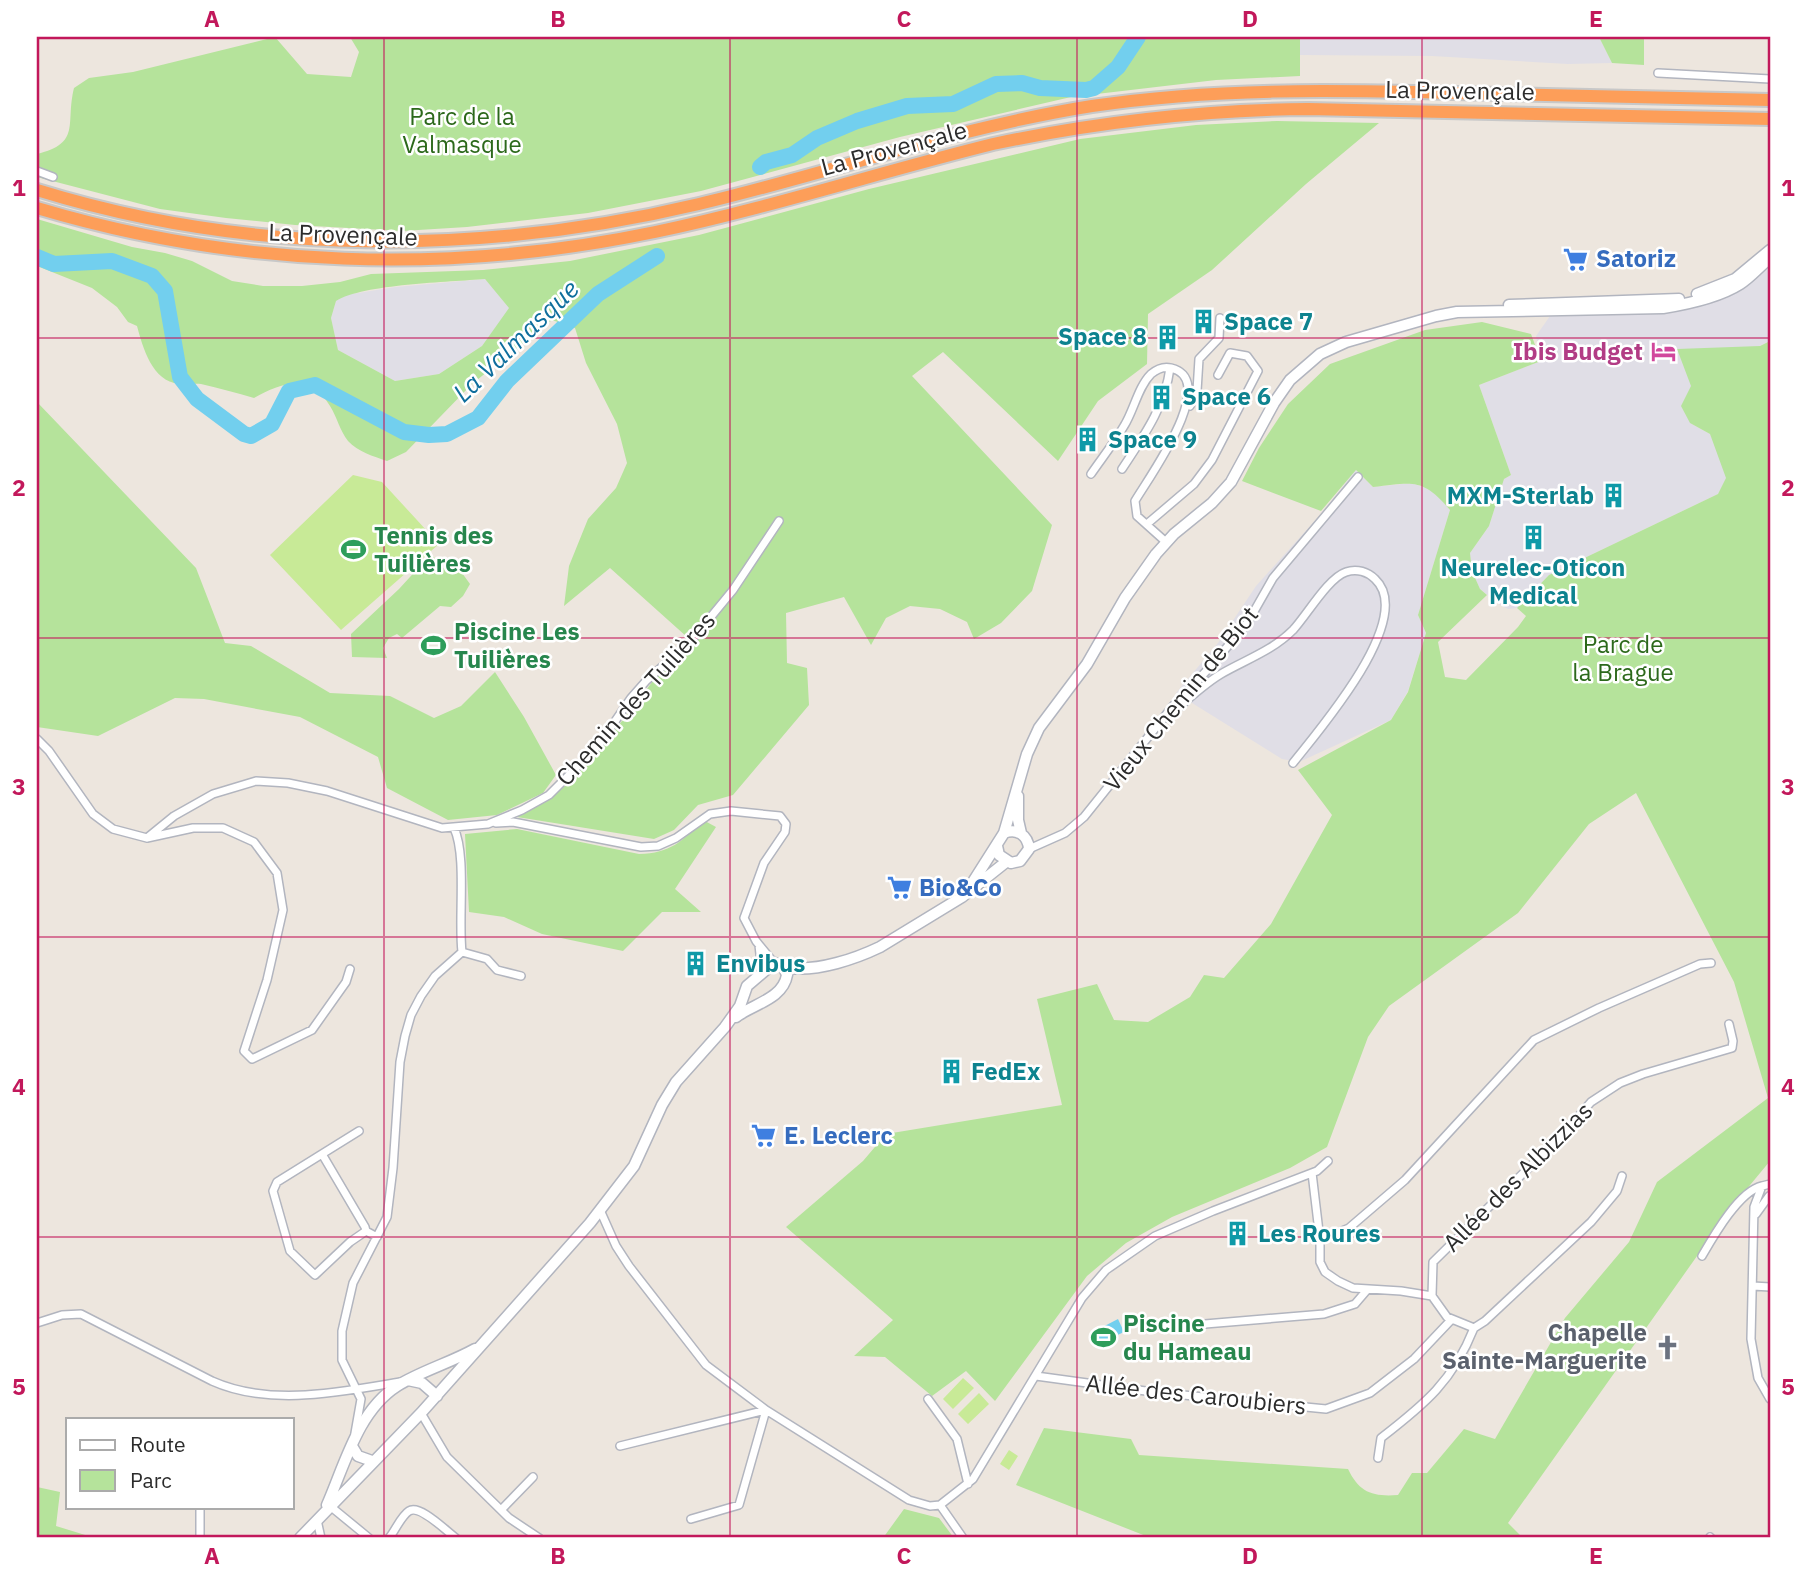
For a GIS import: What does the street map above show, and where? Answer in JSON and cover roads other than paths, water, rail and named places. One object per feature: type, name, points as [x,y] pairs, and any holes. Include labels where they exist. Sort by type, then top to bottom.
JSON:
[{"type":"highway","name":"La Provençale","points":[[37,190],[129,214],[239,232],[345,241],[456,241],[589,227],[751,191],[988,127],[1094,106],[1200,93],[1309,90],[1770,100]]},
{"type":"highway","name":"La Provençale","points":[[37,208],[126,231],[248,252],[344,260],[448,260],[552,250],[634,236],[714,219],[993,144],[1049,132],[1158,117],[1246,110],[1308,109],[1770,119]]},
{"type":"main road","points":[[962,897],[982,871],[1004,833],[1027,754],[1038,728],[1087,664],[1125,598],[1166,542],[1212,503],[1231,482],[1274,403],[1290,380],[1309,362],[1329,349],[1363,335],[1436,316],[1487,307],[1550,302],[1676,300],[1735,279],[1770,250]]},
{"type":"main road","points":[[1472,311],[1681,305],[1720,294],[1740,284],[1770,258]]},
{"type":"main road","points":[[1542,311],[1550,302]]},
{"type":"main road","points":[[725,1027],[744,1011],[765,1002],[785,983],[813,967],[867,954],[962,897],[1006,862],[1020,861],[1025,841],[1018,820],[1018,790]]},
{"type":"main road","points":[[1004,833],[1012,831],[1025,841]]},
{"type":"main road","points":[[997,846],[999,855],[1006,862]]},
{"type":"main road","points":[[300,1538],[437,1396],[600,1210],[635,1166],[662,1105],[676,1082],[725,1027],[740,1006],[747,986],[762,972],[778,964],[813,967]]},
{"type":"main road","points":[[778,964],[788,975],[785,983]]},
{"type":"main road","points":[[744,994],[748,1002],[757,1005]]},
{"type":"main road","points":[[323,1513],[355,1434],[382,1399],[408,1380],[481,1345]]},
{"type":"main road","points":[[408,1380],[422,1383],[437,1396]]},
{"type":"main road","points":[[352,1446],[358,1456],[372,1461]]},
{"type":"street","points":[[1658,73],[1770,79]]},
{"type":"street","points":[[37,171],[53,177]]},
{"type":"street","points":[[1166,542],[1138,516],[1135,501],[1196,395],[1199,359],[1219,338],[1220,318]]},
{"type":"street","points":[[1147,524],[1194,484],[1212,460],[1258,371],[1247,356],[1230,353],[1218,375]]},
{"type":"street","points":[[1091,474],[1124,426],[1147,378],[1160,368],[1170,368],[1185,379],[1188,398],[1184,416]]},
{"type":"street","points":[[1122,469],[1157,416],[1170,368]]},
{"type":"street","name":"Vieux Chemin de Biot","points":[[1025,841],[1044,840],[1065,833],[1077,824],[1173,706],[1248,622],[1273,578],[1358,477]]},
{"type":"street","name":"Chemin des Tuilières","points":[[146,838],[174,816],[213,794],[256,782],[289,783],[327,791],[442,828],[488,824],[522,810],[549,795],[598,746],[639,690],[691,641],[733,590],[779,521]]},
{"type":"street","points":[[1156,728],[1203,686],[1280,641],[1293,630],[1339,576],[1350,570],[1363,572],[1378,582],[1385,599],[1377,639],[1353,685],[1293,762]]},
{"type":"street","points":[[37,739],[49,751],[85,803],[100,820],[113,829],[146,838],[192,828],[223,828],[254,842],[278,873],[283,910],[267,980],[244,1051],[252,1059],[312,1030],[346,982],[350,969]]},
{"type":"street","points":[[488,824],[513,822],[641,847],[658,846],[676,838],[710,814],[732,811],[777,815],[784,820],[785,832],[764,863],[744,918],[759,944],[778,964]]},
{"type":"street","points":[[454,828],[459,840],[462,952]]},
{"type":"street","points":[[759,944],[762,972]]},
{"type":"street","points":[[462,952],[487,959],[497,970],[521,976]]},
{"type":"street","points":[[355,1434],[361,1399],[342,1360],[342,1331],[354,1283],[385,1224],[400,1062],[411,1015],[429,985],[462,952]]},
{"type":"street","points":[[1320,1240],[1349,1228],[1405,1180],[1534,1040],[1700,964],[1711,964]]},
{"type":"street","name":"Allée des Albizzias","points":[[1432,1296],[1433,1262],[1564,1133],[1591,1102],[1620,1083],[1732,1048],[1729,1024]]},
{"type":"street","points":[[359,1131],[277,1182],[273,1191],[290,1251],[315,1275],[350,1242],[366,1231]]},
{"type":"street","points":[[322,1154],[366,1231],[376,1237]]},
{"type":"street","points":[[600,1210],[616,1246],[629,1266],[706,1365],[766,1410],[909,1500],[930,1506],[940,1505],[968,1484],[992,1450],[1092,1284],[1106,1270],[1137,1247],[1175,1227],[1312,1173],[1328,1161]]},
{"type":"street","points":[[1312,1173],[1320,1262],[1325,1272],[1338,1282],[1367,1290],[1401,1291],[1432,1296],[1451,1320],[1474,1328]]},
{"type":"street","points":[[1378,1458],[1381,1438],[1427,1402],[1448,1377],[1466,1348],[1474,1328],[1485,1321],[1591,1222],[1617,1191],[1622,1176]]},
{"type":"street","points":[[1764,1187],[1764,1196],[1770,1196]]},
{"type":"street","points":[[1764,1187],[1757,1195],[1754,1207],[1756,1214],[1751,1339],[1758,1378],[1770,1399]]},
{"type":"street","points":[[1702,1256],[1712,1237],[1739,1203],[1754,1188],[1764,1187]]},
{"type":"street","points":[[1756,1214],[1770,1196]]},
{"type":"street","points":[[1753,1286],[1770,1287]]},
{"type":"street","points":[[1193,1325],[1324,1314],[1354,1304],[1367,1290]]},
{"type":"street","points":[[37,1323],[69,1314],[80,1314],[212,1381],[240,1390],[275,1395],[356,1390],[408,1380]]},
{"type":"street","name":"Allée des Caroubiers","points":[[1036,1376],[1153,1392],[1326,1409],[1370,1393],[1414,1359],[1451,1320]]},
{"type":"street","points":[[928,1399],[957,1439],[968,1484]]},
{"type":"street","points":[[620,1446],[766,1410]]},
{"type":"street","points":[[691,1519],[739,1504],[766,1410]]},
{"type":"street","points":[[421,1413],[447,1458],[501,1510],[523,1529],[539,1538]]},
{"type":"street","points":[[501,1510],[533,1477]]},
{"type":"street","points":[[940,1505],[962,1538]]},
{"type":"street","points":[[200,1508],[200,1538]]},
{"type":"street","points":[[389,1538],[408,1511],[416,1509],[456,1538]]},
{"type":"street","points":[[321,1538],[323,1513],[369,1538]]},
{"type":"water","name":"Piscine du Hameau","points":[[1118,1319],[1124,1332],[1098,1344],[1093,1332]]},
{"type":"waterway","name":"La Valmasque","points":[[760,167],[766,162],[792,155],[817,138],[857,121],[907,106],[953,104],[996,84],[1022,83],[1040,88],[1086,90],[1094,88],[1118,67],[1138,37]]},
{"type":"waterway","name":"La Valmasque","points":[[37,257],[54,264],[112,261],[152,276],[165,291],[180,377],[197,399],[244,434],[251,436],[272,424],[289,391],[315,385],[404,432],[447,434],[478,418],[507,381],[598,294],[657,256]]},
{"type":"place","name":"Satoriz","points":[[1576,259]]},
{"type":"place","name":"Space 7","points":[[1204,322]]},
{"type":"place","name":"Space 8","points":[[1167,337]]},
{"type":"place","name":"Ibis Budget","points":[[1663,352]]},
{"type":"place","name":"Space 6","points":[[1162,397]]},
{"type":"place","name":"Space 9","points":[[1088,440]]},
{"type":"place","name":"MXM-Sterlab","points":[[1614,496]]},
{"type":"place","name":"Neurelec-Oticon Medical","points":[[1533,537]]},
{"type":"place","name":"Tennis des Tuilières","points":[[354,550]]},
{"type":"place","name":"Piscine Les Tuilières","points":[[434,646]]},
{"type":"place","name":"Bio&Co","points":[[899,888]]},
{"type":"place","name":"Envibus","points":[[696,964]]},
{"type":"place","name":"FedEx","points":[[951,1072]]},
{"type":"place","name":"E. Leclerc","points":[[764,1136]]},
{"type":"place","name":"Les Roures","points":[[1238,1234]]},
{"type":"place","name":"Piscine du Hameau","points":[[1103,1338]]},
{"type":"place","name":"Chapelle Sainte-Marguerite","points":[[1667,1347]]},
{"type":"park label","name":"Parc de la Valmasque","points":[[462,131]]},
{"type":"park label","name":"Parc de la Brague","points":[[1623,659]]}]
